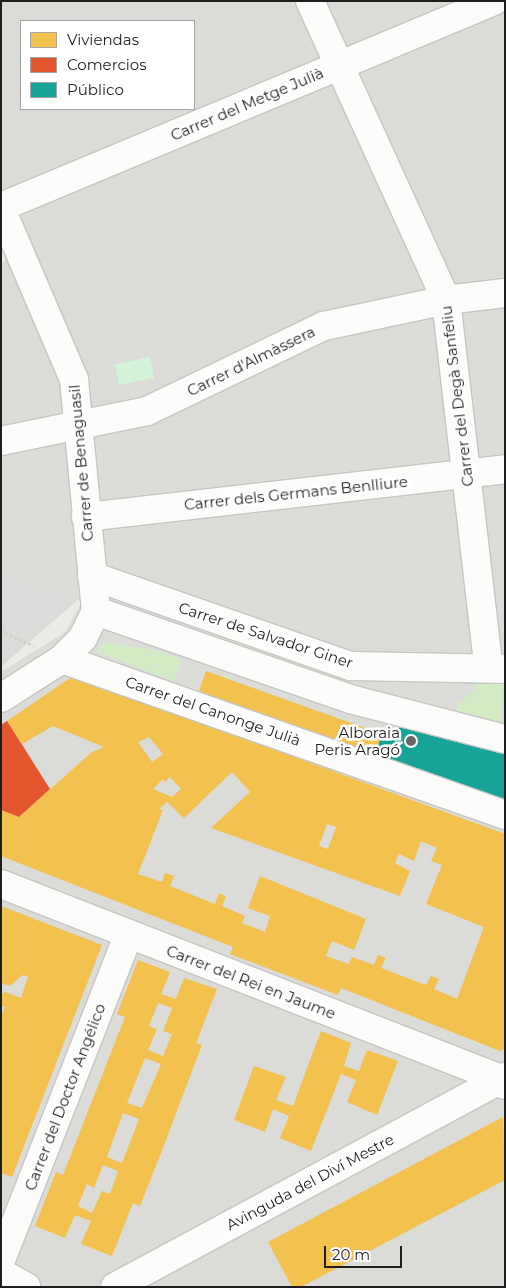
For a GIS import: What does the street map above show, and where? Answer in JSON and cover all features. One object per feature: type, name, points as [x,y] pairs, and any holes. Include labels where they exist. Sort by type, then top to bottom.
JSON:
[{"type":"street","name":"Carrer del Degà Sanfeliu","points":[[310,1],[446,300],[466,474],[497,669]]},
{"type":"street","name":"Carrer del Metge Julià","points":[[1,208],[494,1]]},
{"type":"street","name":"Carrer de Benaguasil","points":[[1,208],[74,379],[96,611]]},
{"type":"street","name":"Carrer d'Almàssera","points":[[1,441],[78,427],[147,411],[324,326],[446,300],[505,293]]},
{"type":"street","name":"Carrer dels Germans Benlliure","points":[[86,517],[505,469]]},
{"type":"street","name":"Carrer de Salvador Giner","points":[[92,576],[351,666],[497,669]]},
{"type":"street","points":[[1,698],[62,659],[83,638],[96,611],[350,699],[505,739]]},
{"type":"street","name":"Carrer del Canonge Julià","points":[[62,659],[505,815]]},
{"type":"street","name":"Carrer del Rei en Jaume","points":[[1,884],[504,1080]]},
{"type":"street","name":"Carrer del Doctor Angélico","points":[[1,1260],[129,934]]},
{"type":"street","name":"Avinguda del Diví Mestre","points":[[115,1287],[504,1080]]},
{"type":"street","points":[[1,1273],[26,1287]]},
{"type":"shaded area","points":[[1,1],[505,1],[505,1287],[1,1287],[1,672],[65,632],[82,601],[1,574],[1,263],[28,248],[1,194]]},
{"type":"shaded area","points":[[1,573],[80,598],[1,667]]},
{"type":"green space","points":[[150,357],[154,378],[119,385],[115,364]]},
{"type":"green space","points":[[209,628],[351,676],[350,691],[204,639]]},
{"type":"green space","points":[[104,642],[160,651],[182,660],[174,681],[97,652]]},
{"type":"green space","points":[[477,678],[503,680],[502,728],[456,725],[457,705],[475,690]]},
{"type":"building: Viviendas","points":[[206,671],[382,734],[375,754],[199,691]]},
{"type":"building: Viviendas","points":[[73,676],[505,834],[505,1048],[500,1051],[341,988],[338,995],[230,954],[233,947],[1,856],[1,810],[19,817],[92,752],[104,747],[53,726],[22,744],[7,721]],"holes":[[[149,737],[163,754],[152,762],[138,742]],[[232,772],[250,792],[211,828],[400,896],[410,871],[395,863],[399,854],[414,861],[421,841],[437,848],[431,861],[442,865],[426,904],[484,927],[457,999],[434,989],[439,979],[431,976],[426,985],[381,968],[386,958],[378,955],[374,965],[352,957],[349,964],[326,956],[332,941],[354,950],[366,919],[260,876],[248,908],[270,916],[265,932],[242,923],[245,916],[222,906],[226,896],[219,893],[215,904],[170,886],[174,876],[165,873],[162,882],[138,874],[163,810],[159,809],[167,802],[184,818]],[[170,777],[181,789],[172,797],[153,789],[163,779],[165,782]],[[327,824],[336,827],[328,849],[319,846]]]},
{"type":"building: Viviendas","points":[[1,906],[102,945],[12,1177],[1,1173],[1,1016],[5,1007],[1,1006],[1,995],[5,992],[21,998],[28,977],[23,975],[10,986],[1,983]]},
{"type":"building: Viviendas","points":[[138,960],[170,972],[161,994],[176,999],[184,978],[217,989],[196,1043],[202,1045],[161,1153],[140,1206],[133,1203],[112,1256],[81,1244],[91,1221],[75,1215],[65,1238],[35,1226],[56,1172],[63,1175],[125,1017],[117,1014]],"holes":[[[158,1003],[172,1008],[163,1031],[172,1034],[163,1056],[148,1050],[157,1029],[149,1026]],[[145,1058],[161,1064],[142,1108],[127,1103]],[[123,1113],[139,1119],[122,1163],[107,1157]],[[103,1165],[118,1171],[110,1194],[102,1191],[92,1213],[78,1206],[87,1184],[94,1188]]]},
{"type":"building: Viviendas","points":[[321,1031],[351,1043],[344,1066],[359,1071],[367,1050],[398,1061],[377,1115],[347,1102],[356,1080],[341,1074],[311,1151],[280,1138],[289,1116],[273,1109],[265,1132],[234,1120],[254,1066],[286,1077],[276,1100],[293,1106]]},
{"type":"building: Viviendas","points":[[503,1117],[505,1180],[301,1287],[292,1287],[268,1242]]},
{"type":"building: Comercios","points":[[7,721],[50,789],[19,817],[1,810],[1,725]]},
{"type":"building: Público","points":[[403,717],[505,752],[505,801],[375,754],[382,734],[395,739]]},
{"type":"place","name":"Alboraia Peris Aragó","points":[[411,741]]}]
